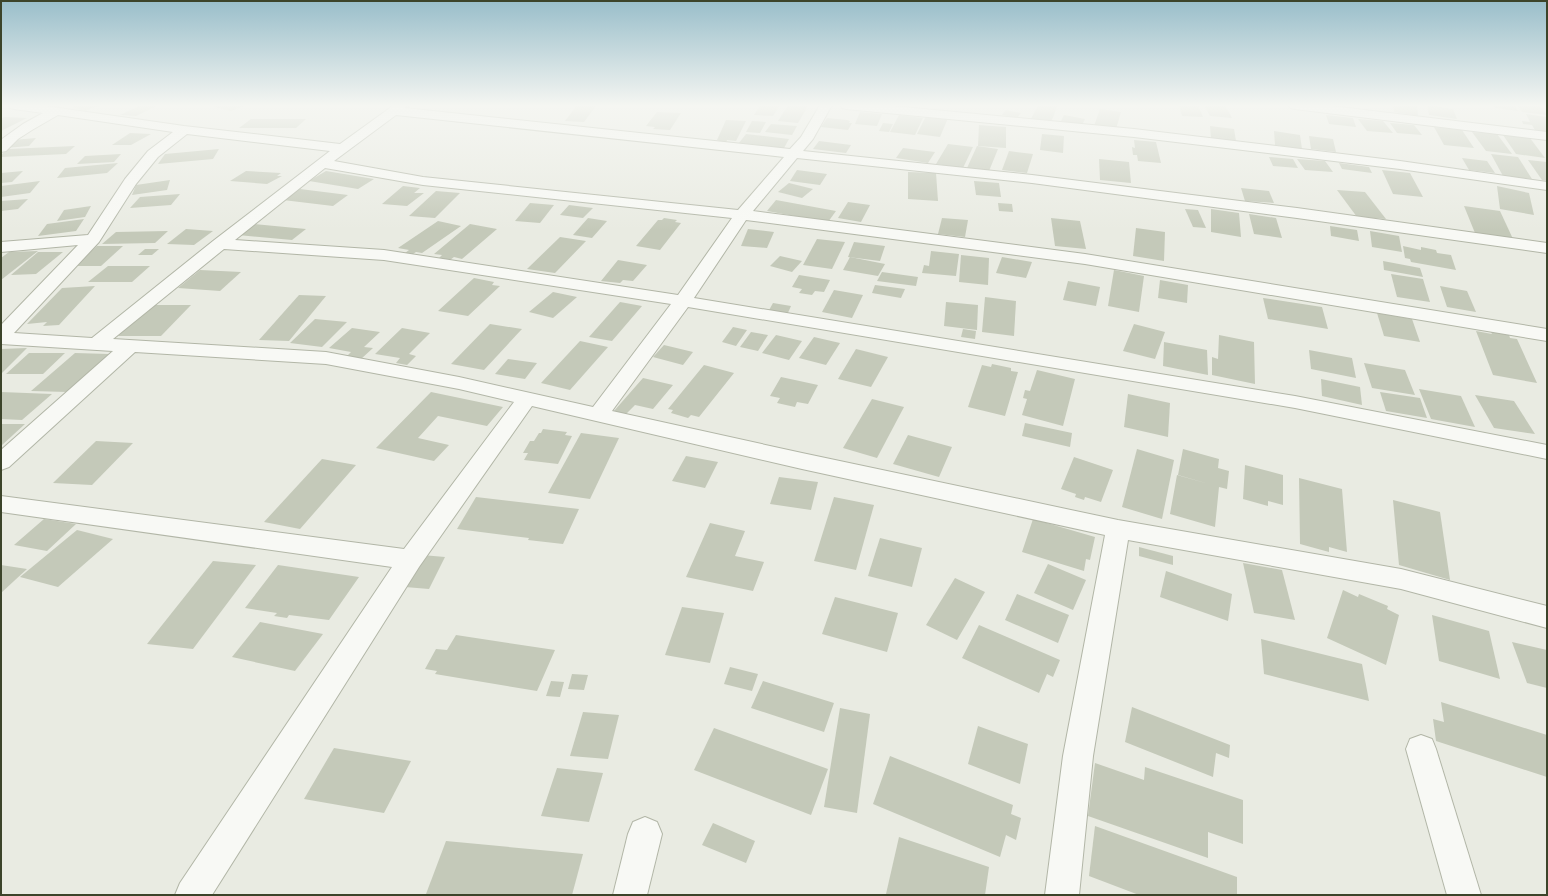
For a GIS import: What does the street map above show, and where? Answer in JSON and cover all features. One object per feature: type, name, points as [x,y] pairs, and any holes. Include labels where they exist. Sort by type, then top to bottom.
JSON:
[{"type":"street","points":[[1,337],[93,239],[130,182],[153,154],[162,147]]},
{"type":"street","points":[[333,147],[343,148]]},
{"type":"street","points":[[744,147],[1032,179],[1297,213],[1547,248]]},
{"type":"street","points":[[598,415],[683,301],[742,215],[800,147]]},
{"type":"street","points":[[1249,147],[1400,165],[1547,186]]},
{"type":"street","points":[[96,343],[322,162],[343,148]]},
{"type":"street","points":[[322,162],[423,181],[742,215],[1084,259],[1547,335]]},
{"type":"street","points":[[1,247],[93,239]]},
{"type":"street","points":[[219,244],[384,255],[683,301],[1295,402],[1547,452]]},
{"type":"street","points":[[1,337],[326,358],[459,384],[802,461],[1118,528],[1401,579],[1547,617]]},
{"type":"street","points":[[1,462],[131,345]]},
{"type":"street","points":[[192,895],[410,560],[528,399]]},
{"type":"street","points":[[1,504],[410,560]]},
{"type":"street","points":[[1062,895],[1078,756],[1118,528]]},
{"type":"street","points":[[1422,749],[1464,895]]},
{"type":"street","points":[[630,895],[645,834]]},
{"type":"building","points":[[74,147],[66,154],[1,157],[1,155],[8,149]]},
{"type":"building","points":[[815,147],[850,147],[846,153],[813,149]]},
{"type":"building","points":[[946,147],[973,147],[963,168],[936,164]]},
{"type":"building","points":[[977,147],[998,149],[989,171],[967,168]]},
{"type":"building","points":[[1040,147],[1063,147],[1063,153],[1040,150]]},
{"type":"building","points":[[1132,147],[1157,147],[1161,163],[1138,161],[1137,155],[1133,155]]},
{"type":"building","points":[[1287,147],[1302,147],[1302,149]]},
{"type":"building","points":[[1311,147],[1335,147],[1336,152],[1311,149]]},
{"type":"building","points":[[1483,147],[1507,147],[1512,154],[1486,151]]},
{"type":"building","points":[[1511,147],[1537,147],[1545,158],[1516,154]]},
{"type":"building","points":[[903,148],[935,152],[928,163],[896,158]]},
{"type":"building","points":[[219,149],[213,159],[158,164],[165,154]]},
{"type":"building","points":[[1009,151],[1033,154],[1027,173],[1002,170]]},
{"type":"building","points":[[121,154],[114,162],[77,164],[85,156]]},
{"type":"building","points":[[1491,154],[1518,157],[1532,179],[1503,176]]},
{"type":"building","points":[[1269,157],[1293,159],[1298,168],[1273,166]]},
{"type":"building","points":[[1462,158],[1487,161],[1495,173],[1469,170]]},
{"type":"building","points":[[1099,159],[1129,162],[1131,183],[1100,180]]},
{"type":"building","points":[[1297,159],[1325,161],[1333,172],[1305,170]]},
{"type":"building","points":[[1528,160],[1547,162],[1547,181],[1542,180]]},
{"type":"building","points":[[118,163],[107,173],[57,178],[65,168]]},
{"type":"building","points":[[1339,163],[1369,167],[1372,173],[1342,169]]},
{"type":"building","points":[[797,170],[827,174],[820,185],[790,181]]},
{"type":"building","points":[[1382,170],[1410,173],[1423,197],[1393,194]]},
{"type":"building","points":[[23,171],[12,182],[1,183],[1,173]]},
{"type":"building","points":[[246,171],[281,173],[277,176],[282,176],[267,184],[230,181]]},
{"type":"building","points":[[326,171],[374,179],[358,189],[309,181]]},
{"type":"building","points":[[908,172],[936,173],[938,201],[908,199]]},
{"type":"building","points":[[170,180],[167,190],[132,195],[136,185]]},
{"type":"building","points":[[40,181],[30,193],[1,197],[1,186]]},
{"type":"building","points":[[974,181],[999,183],[1001,197],[976,195]]},
{"type":"building","points":[[789,183],[813,189],[802,198],[778,192]]},
{"type":"building","points":[[403,186],[420,188],[414,193],[424,193],[407,206],[382,204]]},
{"type":"building","points":[[1497,186],[1529,193],[1534,215],[1500,209]]},
{"type":"building","points":[[1241,188],[1269,191],[1274,203],[1245,201]]},
{"type":"building","points":[[300,189],[348,195],[333,206],[283,200]]},
{"type":"building","points":[[1337,190],[1365,192],[1386,219],[1357,217]]},
{"type":"building","points":[[436,191],[460,193],[435,218],[409,216]]},
{"type":"building","points":[[180,194],[171,205],[130,208],[140,197]]},
{"type":"building","points":[[28,199],[18,209],[1,211],[1,201]]},
{"type":"building","points":[[776,200],[836,211],[828,222],[767,211]]},
{"type":"building","points":[[848,202],[870,205],[861,222],[838,218]]},
{"type":"building","points":[[530,203],[554,205],[540,223],[515,221]]},
{"type":"building","points":[[998,203],[1012,204],[1013,212],[999,211]]},
{"type":"building","points":[[569,205],[593,208],[583,218],[560,215]]},
{"type":"building","points":[[91,206],[85,217],[57,221],[64,210]]},
{"type":"building","points":[[1464,206],[1500,211],[1513,239],[1475,233]]},
{"type":"building","points":[[1185,209],[1198,210],[1206,228],[1193,227]]},
{"type":"building","points":[[1211,209],[1239,213],[1241,237],[1211,232]]},
{"type":"building","points":[[1249,214],[1276,218],[1282,238],[1254,234]]},
{"type":"building","points":[[588,218],[607,221],[592,238],[573,235]]},
{"type":"building","points":[[664,218],[677,220],[675,222],[681,223],[660,250],[636,246],[658,220],[662,220]]},
{"type":"building","points":[[942,218],[968,220],[965,237],[938,234]]},
{"type":"building","points":[[1051,218],[1080,221],[1086,249],[1055,246]]},
{"type":"building","points":[[84,219],[76,231],[38,236],[47,224]]},
{"type":"building","points":[[438,221],[461,226],[422,253],[405,253],[409,250],[398,248]]},
{"type":"building","points":[[254,224],[306,229],[292,240],[238,235]]},
{"type":"building","points":[[470,224],[497,229],[462,259],[454,257],[450,260],[439,258],[442,255],[434,254]]},
{"type":"building","points":[[1330,226],[1357,230],[1359,241],[1331,236]]},
{"type":"building","points":[[1136,228],[1165,232],[1164,261],[1133,256]]},
{"type":"building","points":[[186,229],[213,231],[194,245],[167,244]]},
{"type":"building","points":[[748,229],[774,232],[767,248],[741,246]]},
{"type":"building","points":[[168,231],[155,243],[102,244],[116,232]]},
{"type":"building","points":[[1370,231],[1399,236],[1402,252],[1372,247]]},
{"type":"building","points":[[560,237],[586,241],[555,273],[527,269]]},
{"type":"building","points":[[817,239],[845,242],[832,269],[803,265]]},
{"type":"building","points":[[854,242],[885,246],[880,261],[848,257]]},
{"type":"building","points":[[97,246],[123,246],[101,266],[74,266]]},
{"type":"building","points":[[1403,246],[1421,250],[1421,247],[1436,250],[1437,253],[1451,255],[1456,270],[1411,262],[1410,259],[1405,258]]},
{"type":"building","points":[[145,249],[159,249],[152,255],[138,255]]},
{"type":"building","points":[[38,251],[1,280],[1,258],[9,252]]},
{"type":"building","points":[[931,251],[959,254],[956,276],[922,273],[924,265],[929,266]]},
{"type":"building","points":[[38,252],[63,252],[36,274],[11,275]]},
{"type":"building","points":[[961,255],[989,258],[988,285],[959,282]]},
{"type":"building","points":[[780,256],[802,261],[792,272],[770,266]]},
{"type":"building","points":[[850,257],[885,264],[878,276],[843,270]]},
{"type":"building","points":[[1002,257],[1032,262],[1026,278],[996,273]]},
{"type":"building","points":[[618,260],[647,265],[633,281],[623,280],[620,283],[601,281]]},
{"type":"building","points":[[1383,261],[1420,268],[1423,277],[1384,270]]},
{"type":"building","points":[[108,266],[150,266],[132,282],[88,282]]},
{"type":"building","points":[[200,270],[241,272],[220,291],[178,288]]},
{"type":"building","points":[[1114,270],[1144,276],[1139,312],[1108,306]]},
{"type":"building","points":[[882,272],[918,277],[916,286],[877,281]]},
{"type":"building","points":[[1391,274],[1423,279],[1430,302],[1397,297]]},
{"type":"building","points":[[799,275],[830,280],[824,292],[815,291],[812,295],[799,293],[802,289],[792,287]]},
{"type":"building","points":[[474,278],[494,282],[492,285],[500,286],[468,316],[438,311]]},
{"type":"building","points":[[1160,280],[1188,285],[1187,303],[1158,298]]},
{"type":"building","points":[[1068,281],[1100,287],[1096,306],[1063,300]]},
{"type":"building","points":[[875,285],[905,289],[901,298],[872,293]]},
{"type":"building","points":[[95,286],[59,325],[43,326],[47,322],[27,324],[62,288]]},
{"type":"building","points":[[1440,286],[1467,291],[1476,312],[1447,307]]},
{"type":"building","points":[[834,290],[863,295],[852,318],[822,312]]},
{"type":"building","points":[[553,292],[577,297],[553,318],[529,312]]},
{"type":"building","points":[[299,295],[326,296],[289,341],[259,340]]},
{"type":"building","points":[[985,297],[1016,301],[1014,336],[982,332]]},
{"type":"building","points":[[1263,298],[1322,307],[1328,329],[1268,319]]},
{"type":"building","points":[[620,302],[642,306],[612,341],[589,337]]},
{"type":"building","points":[[946,302],[978,305],[977,330],[944,326]]},
{"type":"building","points":[[773,303],[791,306],[787,315],[768,312]]},
{"type":"building","points":[[150,305],[191,305],[161,336],[118,336]]},
{"type":"building","points":[[1377,313],[1412,319],[1420,342],[1384,336]]},
{"type":"building","points":[[315,319],[347,322],[322,347],[290,343]]},
{"type":"building","points":[[490,324],[522,329],[484,370],[451,364]]},
{"type":"building","points":[[1134,324],[1165,332],[1155,359],[1123,351]]},
{"type":"building","points":[[733,327],[747,330],[736,346],[722,342]]},
{"type":"building","points":[[352,328],[380,332],[364,347],[373,348],[361,359],[346,357],[351,352],[329,348]]},
{"type":"building","points":[[402,328],[430,333],[409,354],[416,356],[407,365],[396,363],[400,358],[375,354]]},
{"type":"building","points":[[963,329],[976,331],[975,339],[961,337]]},
{"type":"building","points":[[1476,331],[1509,335],[1510,338],[1517,339],[1537,383],[1493,375]]},
{"type":"building","points":[[751,332],[768,335],[758,351],[740,347]]},
{"type":"building","points":[[776,335],[802,341],[789,360],[762,353]]},
{"type":"building","points":[[1219,335],[1254,342],[1255,384],[1212,375],[1212,357],[1218,359]]},
{"type":"building","points":[[814,337],[840,343],[826,365],[799,358]]},
{"type":"building","points":[[580,341],[608,347],[570,390],[541,383]]},
{"type":"building","points":[[1164,342],[1207,350],[1208,375],[1163,366]]},
{"type":"building","points":[[664,345],[693,352],[683,365],[653,357]]},
{"type":"building","points":[[27,348],[1,374],[1,349]]},
{"type":"building","points":[[856,349],[888,357],[871,387],[838,379]]},
{"type":"building","points":[[1309,350],[1352,358],[1356,378],[1311,369]]},
{"type":"building","points":[[29,353],[65,353],[43,374],[6,374]]},
{"type":"building","points":[[75,353],[109,354],[68,392],[31,391]]},
{"type":"building","points":[[508,359],[537,363],[525,379],[495,374]]},
{"type":"building","points":[[1364,363],[1405,370],[1415,395],[1372,388]]},
{"type":"building","points":[[992,364],[1011,368],[1011,371],[1018,372],[1005,416],[968,407],[982,365],[991,367]]},
{"type":"building","points":[[704,365],[734,373],[699,417],[691,415],[688,418],[671,413],[673,410],[668,409]]},
{"type":"building","points":[[1037,370],[1075,379],[1063,426],[1022,415],[1027,399],[1023,398],[1025,390],[1030,391]]},
{"type":"building","points":[[781,377],[818,385],[808,404],[797,402],[795,407],[777,403],[780,398],[770,396]]},
{"type":"building","points":[[643,378],[673,385],[653,409],[635,405],[626,414],[614,411]]},
{"type":"building","points":[[1321,379],[1360,387],[1362,405],[1322,396]]},
{"type":"building","points":[[1419,389],[1461,396],[1475,427],[1431,419]]},
{"type":"building","points":[[1,392],[52,394],[22,420],[1,419]]},
{"type":"building","points":[[431,392],[503,407],[487,426],[438,416],[418,438],[449,445],[434,461],[376,448]]},
{"type":"building","points":[[1380,392],[1420,398],[1427,418],[1386,411]]},
{"type":"building","points":[[1128,394],[1170,403],[1168,437],[1124,427]]},
{"type":"building","points":[[1475,395],[1514,401],[1535,434],[1494,428]]},
{"type":"building","points":[[872,399],[904,407],[877,458],[843,448]]},
{"type":"building","points":[[1025,423],[1072,433],[1070,447],[1022,436]]},
{"type":"building","points":[[1,424],[25,424],[1,446]]},
{"type":"building","points":[[543,429],[567,432],[565,435],[572,436],[558,464],[524,460],[528,453],[523,453],[530,441],[534,441]]},
{"type":"building","points":[[581,433],[619,438],[590,499],[548,493]]},
{"type":"building","points":[[908,435],[952,447],[939,477],[893,464]]},
{"type":"building","points":[[96,441],[133,443],[92,485],[53,483]]},
{"type":"building","points":[[1137,449],[1174,460],[1162,519],[1122,507]]},
{"type":"building","points":[[1183,449],[1219,459],[1218,468],[1229,471],[1227,489],[1219,487],[1215,527],[1170,514],[1177,475],[1209,484],[1178,475]]},
{"type":"building","points":[[686,456],[718,462],[705,488],[672,481]]},
{"type":"building","points":[[1074,457],[1113,470],[1101,502],[1085,497],[1084,500],[1075,497],[1076,494],[1061,489]]},
{"type":"building","points":[[322,459],[356,465],[300,529],[264,522]]},
{"type":"building","points":[[1245,465],[1283,475],[1283,505],[1268,501],[1268,506],[1243,499]]},
{"type":"building","points":[[779,477],[818,482],[811,510],[770,504]]},
{"type":"building","points":[[1299,478],[1342,489],[1347,552],[1329,547],[1329,552],[1300,544]]},
{"type":"building","points":[[476,497],[579,509],[563,544],[457,529]]},
{"type":"building","points":[[834,497],[874,505],[856,570],[814,561]]},
{"type":"building","points":[[1393,500],[1440,512],[1450,580],[1399,565]]},
{"type":"building","points":[[44,519],[76,524],[47,551],[14,545]]},
{"type":"building","points":[[1033,519],[1095,537],[1090,560],[1086,559],[1084,571],[1022,552]]},
{"type":"building","points":[[710,523],[745,531],[735,556],[764,562],[753,591],[686,577]]},
{"type":"building","points":[[77,530],[113,539],[58,587],[20,577]]},
{"type":"building","points":[[880,538],[922,548],[912,587],[868,576]]},
{"type":"building","points":[[1139,547],[1173,556],[1173,565],[1139,556]]},
{"type":"building","points":[[422,555],[445,557],[429,589],[405,587]]},
{"type":"building","points":[[213,561],[256,565],[193,649],[147,644]]},
{"type":"building","points":[[1243,563],[1282,570],[1295,620],[1254,613]]},
{"type":"building","points":[[1048,564],[1086,580],[1073,610],[1034,593]]},
{"type":"building","points":[[1,565],[27,569],[1,593]]},
{"type":"building","points":[[278,565],[359,577],[329,620],[289,615],[287,618],[274,616],[277,613],[245,608]]},
{"type":"building","points":[[1166,571],[1232,594],[1228,621],[1160,597]]},
{"type":"building","points":[[955,578],[985,592],[957,640],[926,625]]},
{"type":"building","points":[[1343,590],[1358,597],[1359,594],[1388,606],[1387,609],[1399,615],[1386,665],[1327,638]]},
{"type":"building","points":[[1017,594],[1069,615],[1058,643],[1005,620]]},
{"type":"building","points":[[835,597],[898,613],[887,652],[822,634]]},
{"type":"building","points":[[682,607],[724,613],[710,663],[665,655]]},
{"type":"building","points":[[1432,615],[1489,631],[1500,679],[1439,661]]},
{"type":"building","points":[[260,622],[323,634],[295,671],[232,657]]},
{"type":"building","points":[[979,625],[1060,660],[1053,677],[1047,674],[1039,693],[962,658]]},
{"type":"building","points":[[456,635],[555,650],[537,691],[435,674],[437,671],[425,669],[436,649],[447,650]]},
{"type":"building","points":[[1261,639],[1362,664],[1369,701],[1264,674]]},
{"type":"building","points":[[1512,642],[1547,650],[1547,688],[1527,683]]},
{"type":"building","points":[[730,667],[758,674],[752,691],[724,684]]},
{"type":"building","points":[[572,674],[588,675],[584,690],[568,689]]},
{"type":"building","points":[[551,681],[564,682],[560,697],[546,696]]},
{"type":"building","points":[[763,681],[834,703],[824,732],[751,708]]},
{"type":"building","points":[[1441,702],[1547,735],[1547,777],[1436,741],[1433,719],[1444,722]]},
{"type":"building","points":[[1132,707],[1230,745],[1229,758],[1216,753],[1213,777],[1125,742]]},
{"type":"building","points":[[840,708],[870,714],[857,813],[824,807]]},
{"type":"building","points":[[583,712],[619,715],[608,759],[570,756]]},
{"type":"building","points":[[978,726],[1028,744],[1020,784],[968,764]]},
{"type":"building","points":[[714,728],[828,769],[811,815],[694,770]]},
{"type":"building","points":[[334,748],[411,761],[384,813],[304,799]]},
{"type":"building","points":[[890,756],[1013,805],[1011,814],[1021,818],[1016,840],[1006,835],[1000,857],[873,804]]},
{"type":"building","points":[[1095,763],[1144,780],[1145,767],[1243,800],[1243,844],[1208,832],[1208,858],[1088,816]]},
{"type":"building","points":[[557,768],[603,773],[589,822],[541,816]]},
{"type":"building","points":[[713,823],[755,841],[746,863],[702,845]]},
{"type":"building","points":[[1095,826],[1237,877],[1237,895],[1139,895],[1089,876]]},
{"type":"building","points":[[899,837],[989,867],[985,895],[886,894]]},
{"type":"building","points":[[446,841],[583,854],[572,895],[426,894]]}]
